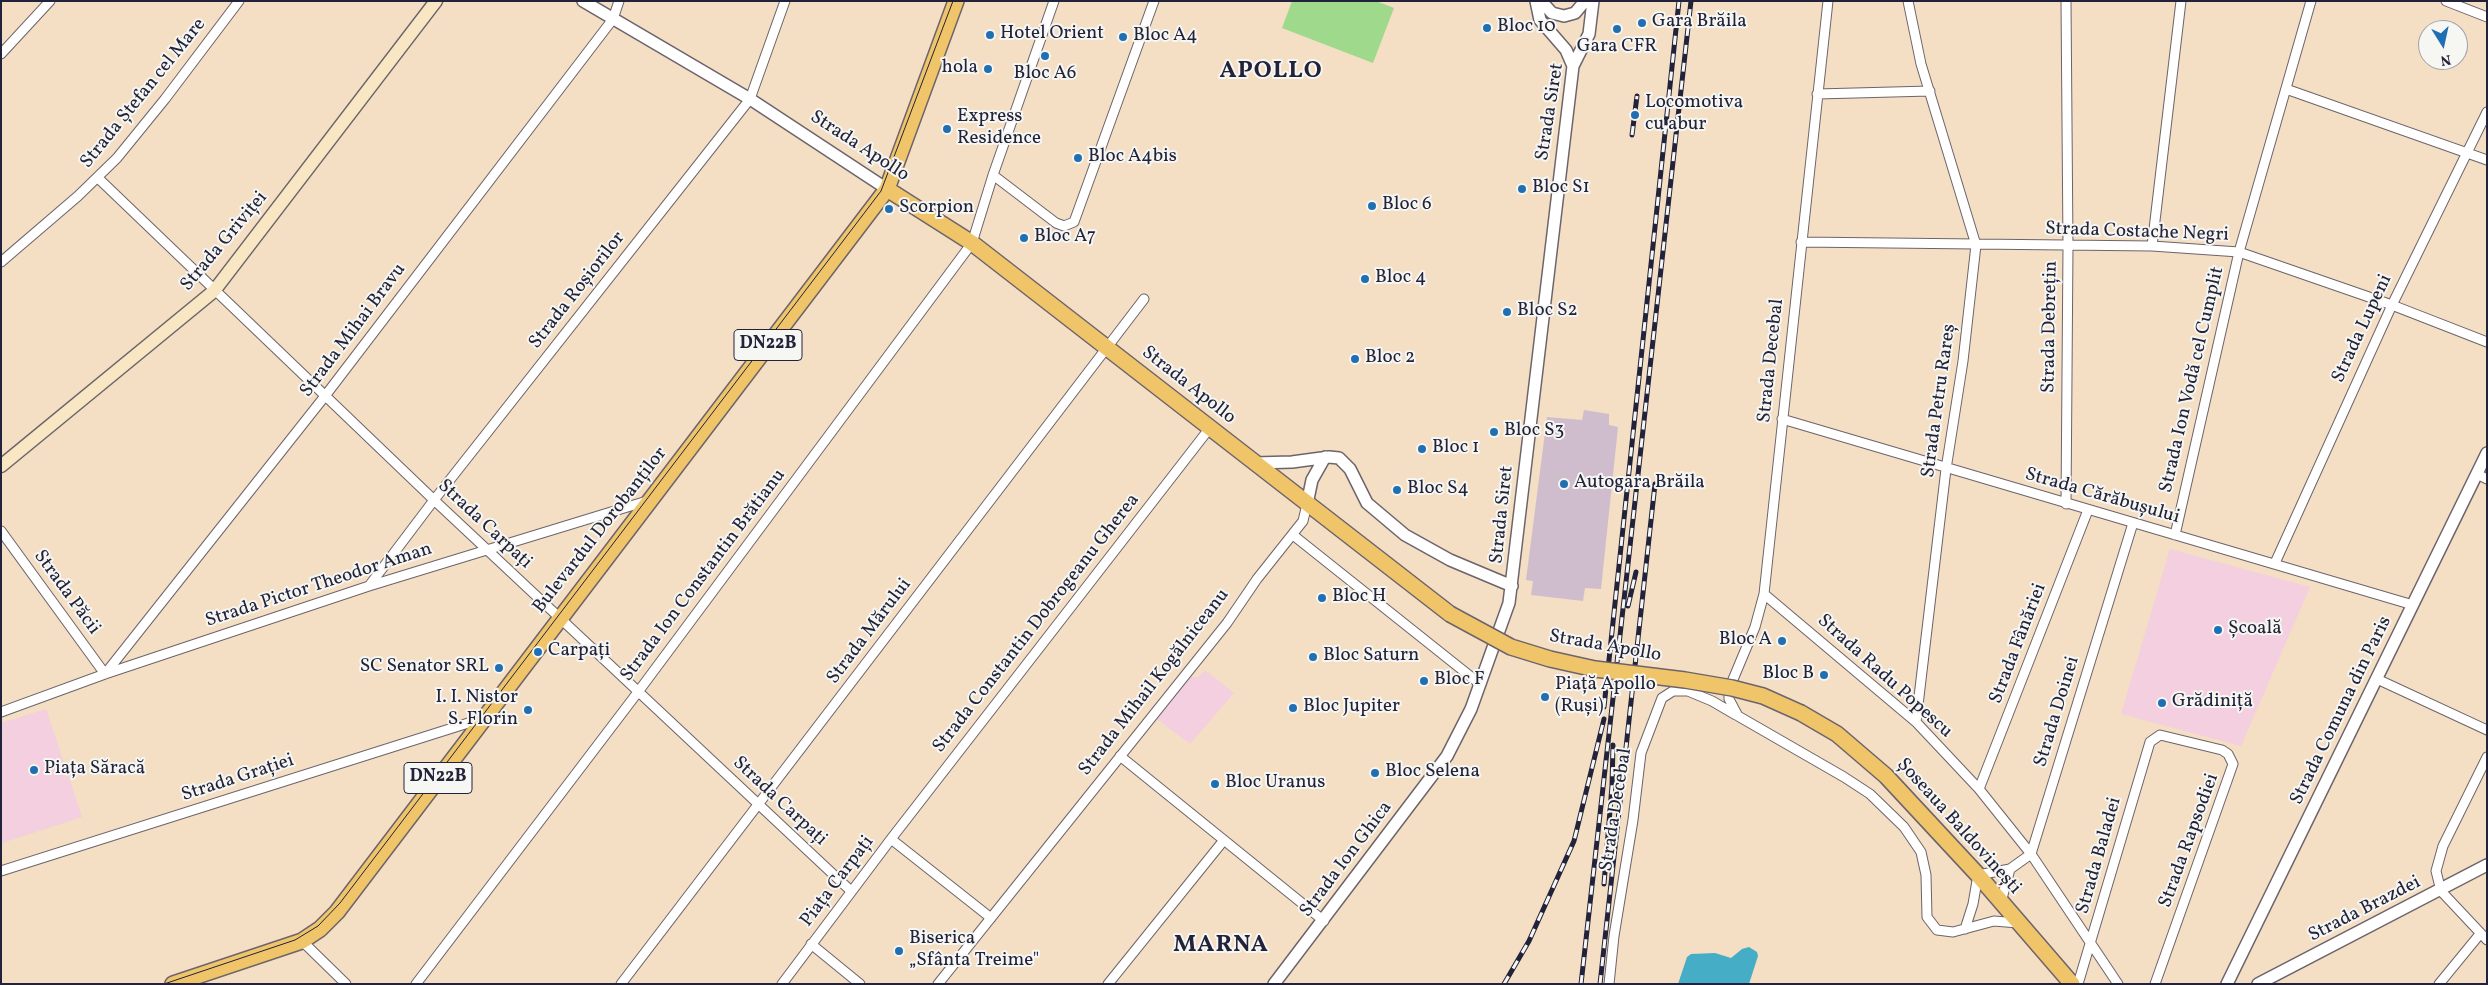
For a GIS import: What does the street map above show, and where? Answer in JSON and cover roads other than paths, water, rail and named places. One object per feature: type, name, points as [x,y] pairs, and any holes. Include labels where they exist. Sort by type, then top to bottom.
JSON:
[{"type":"main road","name":"Strada Griviței","points":[[1,466],[214,291],[436,1]]},
{"type":"main road","name":"Bulevardul Dorobanților","points":[[173,984],[302,941],[320,928],[336,912],[887,189],[956,1]]},
{"type":"main road","name":"Strada Apollo","points":[[887,189],[972,243],[1450,614],[1511,647],[1540,657],[1595,669],[1727,687],[1763,696],[1801,713]]},
{"type":"main road","name":"Șoseaua Baldovinești","points":[[1801,713],[1837,734],[1871,761],[1978,875],[2072,984]]},
{"type":"street","points":[[1,54],[50,1]]},
{"type":"street","name":"Strada Ștefan cel Mare","points":[[1,262],[98,178],[165,99],[239,1]]},
{"type":"street","name":"Strada Apollo","points":[[584,1],[750,99],[887,189]]},
{"type":"street","name":"Strada Mihai Bravu","points":[[105,674],[325,396],[613,18],[619,1]]},
{"type":"street","name":"Strada Roșiorilor","points":[[369,586],[434,500],[750,99],[785,1]]},
{"type":"street","name":"Strada Ion Constantin Brătianu","points":[[416,984],[638,692],[972,243],[993,175],[1054,1]]},
{"type":"street","points":[[993,175],[1056,223],[1064,226],[1074,222],[1154,1]]},
{"type":"street","points":[[1536,1],[1540,20],[1566,50],[1573,66]]},
{"type":"street","points":[[1541,1],[1552,13],[1564,16],[1575,13],[1585,1]]},
{"type":"street","name":"Strada Siret","points":[[1494,647],[1512,586],[1573,66],[1588,34],[1593,1]]},
{"type":"street","name":"Strada Decebal","points":[[1738,716],[1730,705],[1729,689],[1755,627],[1764,594],[1828,1]]},
{"type":"street","name":"Strada Petru Rareș","points":[[1908,1],[1930,91],[1976,245],[1963,361],[1946,469],[1916,722]]},
{"type":"street","name":"Strada Debrețin","points":[[2066,1],[2068,246],[2066,504]]},
{"type":"street","points":[[2152,246],[2182,1]]},
{"type":"street","name":"Strada Ion Vodă cel Cumplit","points":[[2175,535],[2239,252],[2311,1]]},
{"type":"street","points":[[2446,1],[2487,17]]},
{"type":"street","points":[[2286,89],[2487,160]]},
{"type":"street","points":[[1817,94],[1930,91]]},
{"type":"street","name":"Strada Lupeni","points":[[2275,563],[2392,305],[2487,112]]},
{"type":"street","name":"Strada Carpați","points":[[98,178],[434,500],[756,804],[851,891]]},
{"type":"street","name":"Strada Costache Negri","points":[[1801,242],[2152,246],[2239,252],[2392,305],[2487,342]]},
{"type":"street","name":"Strada Mărului","points":[[621,984],[756,804],[820,726],[962,535],[1144,299]]},
{"type":"street","name":"Strada Cărăbușului","points":[[1782,419],[1946,469],[2275,563],[2413,605]]},
{"type":"street","name":"Strada Constantin Dobrogeanu Gherea","points":[[891,839],[1209,428]]},
{"type":"street","name":"Strada Comuna din Paris","points":[[2227,984],[2413,605],[2482,477],[2487,453]]},
{"type":"street","points":[[1254,463],[1334,456],[1348,465],[1367,503],[1405,535],[1441,556],[1512,586]]},
{"type":"street","name":"Strada Mihail Kogălniceanu","points":[[991,918],[1227,623],[1292,535],[1304,517],[1312,480],[1325,457]]},
{"type":"street","name":"Strada Pictor Theodor Aman","points":[[1,712],[105,674],[369,586],[486,549],[650,501]]},
{"type":"street","name":"Strada Fânăriei","points":[[1979,789],[2088,510]]},
{"type":"street","name":"Strada Doinei","points":[[2031,854],[2133,523]]},
{"type":"street","name":"Strada Păcii","points":[[1,531],[105,674]]},
{"type":"street","points":[[1292,535],[1480,684]]},
{"type":"street","name":"Strada Radu Popescu","points":[[1764,594],[1916,722],[1979,789],[2031,854],[2084,930],[2090,944],[2118,984]]},
{"type":"street","name":"Strada Ion Ghica","points":[[1274,984],[1324,921],[1447,756],[1460,734],[1494,647]]},
{"type":"street","points":[[2376,679],[2487,730]]},
{"type":"street","name":"Strada Decebal","points":[[1609,984],[1614,936],[1633,820],[1641,753],[1662,698],[1673,691],[1688,691],[1712,701],[1870,794],[1904,827],[1920,852],[1926,875],[1927,917],[1931,925],[1937,930],[1946,933],[1994,921],[2018,923]]},
{"type":"street","name":"Strada Grației","points":[[1,871],[484,718]]},
{"type":"street","name":"Strada Rapsodiei","points":[[2154,738],[2166,736],[2222,750],[2228,754],[2233,764],[2155,984]]},
{"type":"street","name":"Strada Baladei","points":[[2078,984],[2150,742],[2154,738]]},
{"type":"street","points":[[1120,756],[1324,921]]},
{"type":"street","points":[[2439,984],[2484,937],[2441,890],[2436,871],[2437,862],[2487,756]]},
{"type":"street","name":"Piața Carpați","points":[[860,984],[811,944],[891,839],[991,918]]},
{"type":"street","points":[[1108,984],[1224,840]]},
{"type":"street","points":[[1965,929],[1974,904],[1978,875],[2010,869],[2031,854]]},
{"type":"street","name":"Strada Brazdei","points":[[2258,984],[2487,865]]},
{"type":"street","points":[[2001,902],[2010,869]]},
{"type":"street","points":[[942,982],[991,918]]},
{"type":"street","points":[[302,941],[346,984]]},
{"type":"street","points":[[782,984],[811,944]]},
{"type":"water","points":[[1749,947],[1757,952],[1758,956],[1749,984],[1678,984],[1687,957],[1691,954],[1715,953],[1731,958],[1742,949]]},
{"type":"tram line","points":[[164,984],[295,940],[318,926],[340,903],[881,191],[953,1]]},
{"type":"railway","points":[[1604,707],[1679,1]]},
{"type":"railway","points":[[1581,984],[1691,1]]},
{"type":"railway","points":[[1632,135],[1637,96]]},
{"type":"railway","points":[[1600,984],[1655,484]]},
{"type":"railway","points":[[1628,606],[1636,572]]},
{"type":"railway","points":[[1504,984],[1529,941],[1574,841],[1604,719]]},
{"type":"railway","points":[[1604,884],[1612,786],[1613,745]]},
{"type":"place","name":"Gara Brăila","points":[[1642,23]]},
{"type":"place","name":"Bloc 10","points":[[1487,28]]},
{"type":"place","name":"Gara CFR","points":[[1617,29]]},
{"type":"place","name":"Hotel Orient","points":[[990,35]]},
{"type":"place","name":"Bloc A4","points":[[1123,37]]},
{"type":"place","name":"Bloc A6","points":[[1045,56]]},
{"type":"place","name":"hola","points":[[988,69]]},
{"type":"place","name":"Locomotiva cu abur","points":[[1635,115]]},
{"type":"place","name":"Express Residence","points":[[947,129]]},
{"type":"place","name":"Bloc A4bis","points":[[1078,158]]},
{"type":"place","name":"Bloc S1","points":[[1522,189]]},
{"type":"place","name":"Bloc 6","points":[[1372,206]]},
{"type":"place","name":"Scorpion","points":[[889,209]]},
{"type":"place","name":"Bloc A7","points":[[1024,238]]},
{"type":"place","name":"Bloc 4","points":[[1365,279]]},
{"type":"place","name":"Bloc S2","points":[[1507,312]]},
{"type":"place","name":"Bloc 2","points":[[1355,359]]},
{"type":"place","name":"Bloc S3","points":[[1494,432]]},
{"type":"place","name":"Bloc 1","points":[[1422,449]]},
{"type":"place","name":"Autogara Brăila","points":[[1564,484]]},
{"type":"place","name":"Bloc S4","points":[[1397,490]]},
{"type":"place","name":"Bloc H","points":[[1322,598]]},
{"type":"place","name":"Școală","points":[[2218,630]]},
{"type":"place","name":"Bloc A","points":[[1782,641]]},
{"type":"place","name":"Carpați","points":[[538,652]]},
{"type":"place","name":"Bloc Saturn","points":[[1313,657]]},
{"type":"place","name":"SC Senator SRL","points":[[499,668]]},
{"type":"place","name":"Bloc B","points":[[1824,675]]},
{"type":"place","name":"Bloc F","points":[[1424,681]]},
{"type":"place","name":"Piață Apollo (Ruși)","points":[[1545,697]]},
{"type":"place","name":"Grădiniță","points":[[2162,703]]},
{"type":"place","name":"Bloc Jupiter","points":[[1293,708]]},
{"type":"place","name":"I. I. Nistor S. Florin","points":[[528,710]]},
{"type":"place","name":"Piața Săracă","points":[[34,770]]},
{"type":"place","name":"Bloc Selena","points":[[1375,773]]},
{"type":"place","name":"Bloc Uranus","points":[[1215,784]]},
{"type":"place","name":"Biserica „Sfânta Treime\"","points":[[899,951]]},
{"type":"district","name":"APOLLO","points":[[1271,73]]},
{"type":"district","name":"MARNA","points":[[1221,947]]}]
